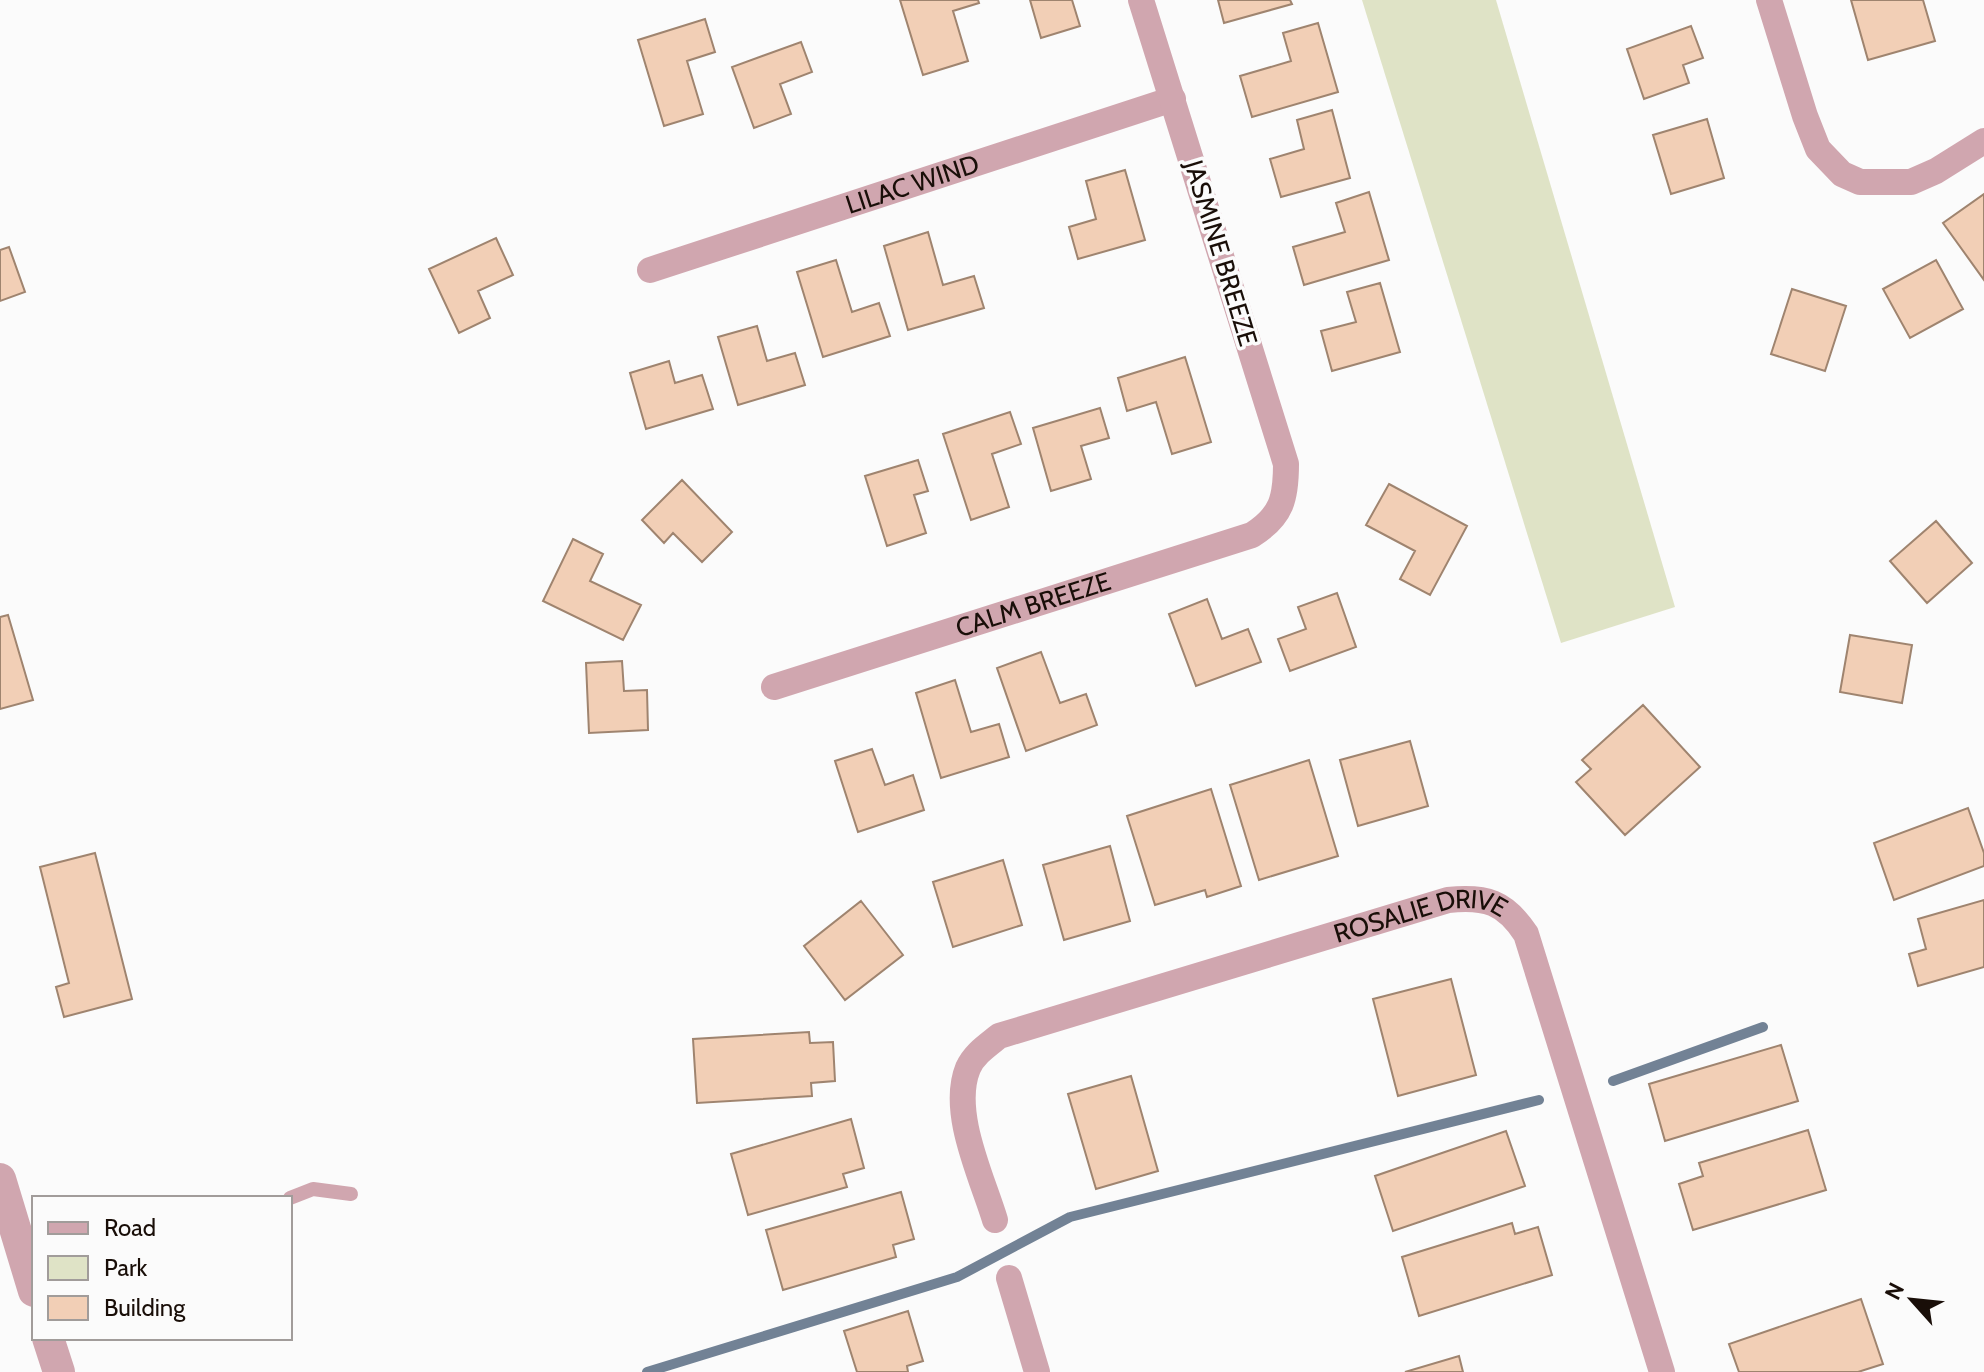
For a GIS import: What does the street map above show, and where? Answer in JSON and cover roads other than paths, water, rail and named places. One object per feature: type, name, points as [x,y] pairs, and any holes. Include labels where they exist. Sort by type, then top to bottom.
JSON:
[{"type":"street","name":"JASMINE BREEZE","points":[[1141,0],[1286,464],[1286,486],[1280,507]]},
{"type":"street","points":[[1769,0],[1818,149],[1842,174],[1860,182],[1911,182],[1936,171],[1984,141]]},
{"type":"street","name":"LILAC WIND","points":[[650,270],[1173,99]]},
{"type":"street","name":"CALM BREEZE","points":[[774,687],[1252,535],[1269,524],[1280,507]]},
{"type":"street","name":"ROSALIE DRIVE","points":[[995,1220],[962,1111],[969,1067],[982,1050],[999,1036],[1448,900],[1470,898],[1494,902],[1514,916],[1526,934],[1662,1372]]},
{"type":"street","points":[[0,1179],[25,1228],[32,1277]]},
{"type":"street","points":[[1009,1278],[1037,1372]]},
{"type":"street","points":[[49,1340],[59,1372]]},
{"type":"lane","points":[[292,1197],[313,1189],[351,1194]]},
{"type":"waterway","points":[[1613,1081],[1763,1027]]},
{"type":"waterway","points":[[647,1372],[957,1277],[1070,1217],[1539,1100]]}]
